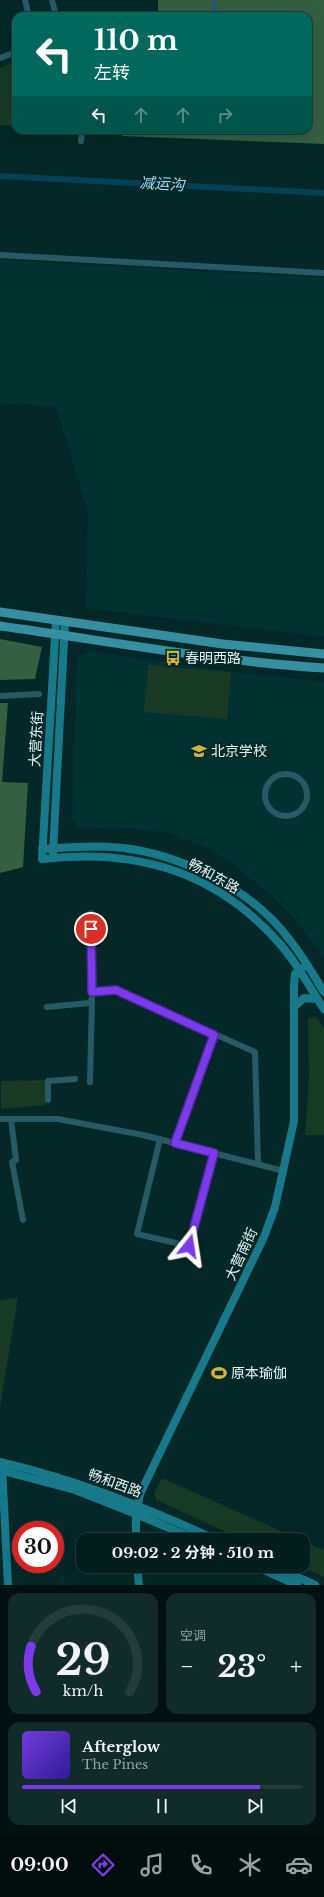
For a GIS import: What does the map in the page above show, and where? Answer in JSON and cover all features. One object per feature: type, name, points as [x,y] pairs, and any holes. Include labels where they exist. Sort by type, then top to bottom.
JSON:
[{"type":"main road","points":[[0,612],[223,644],[324,654]]},
{"type":"main road","name":"大营东街","points":[[42,859],[61,621]]},
{"type":"main road","points":[[0,626],[200,655],[281,665],[324,668]]},
{"type":"main road","name":"大营东街","points":[[52,858],[60,634]]},
{"type":"main road","name":"畅和东路","points":[[42,849],[87,846],[136,850],[192,867],[250,900],[288,938],[324,992]]},
{"type":"main road","name":"畅和东路","points":[[42,859],[72,856],[128,859],[153,863],[181,872],[226,896],[256,918],[281,944],[324,1009]]},
{"type":"main road","points":[[298,970],[306,964]]},
{"type":"main road","name":"大营南街","points":[[136,1533],[137,1504],[140,1494],[264,1237],[275,1207],[294,1121],[294,985],[295,974],[298,970]]},
{"type":"main road","points":[[294,1007],[304,998],[318,999]]},
{"type":"main road","points":[[1,1466],[8,1585]]},
{"type":"main road","name":"畅和西路","points":[[1,1466],[61,1477],[137,1504],[201,1533]]},
{"type":"main road","name":"畅和西路","points":[[1,1466],[75,1490],[181,1533]]},
{"type":"main road","points":[[138,1573],[139,1585]]},
{"type":"main road","points":[[270,1573],[297,1585]]},
{"type":"main road","points":[[288,1573],[315,1585]]},
{"type":"street","points":[[25,0],[28,12]]},
{"type":"street","points":[[52,0],[55,12]]},
{"type":"street","points":[[214,0],[215,12]]},
{"type":"street","points":[[0,58],[12,54]]},
{"type":"street","points":[[81,141],[82,134]]},
{"type":"street","points":[[0,255],[324,273]]},
{"type":"street","points":[[0,696],[39,694]]},
{"type":"street","points":[[280,775],[293,776],[303,783],[306,790],[305,804],[295,814],[281,816],[269,808],[266,802],[266,789],[270,783],[280,775]]},
{"type":"street","points":[[90,1082],[92,999],[91,914]]},
{"type":"street","points":[[92,992],[116,990],[255,1052],[258,1164]]},
{"type":"street","points":[[46,1007],[89,1003],[92,999]]},
{"type":"street","points":[[175,1143],[214,1035]]},
{"type":"street","points":[[48,1100],[48,1081],[75,1079]]},
{"type":"street","points":[[11,1119],[16,1160],[12,1162],[23,1220]]},
{"type":"street","points":[[0,1120],[58,1119],[160,1139],[284,1171]]},
{"type":"street","points":[[160,1139],[137,1234],[189,1246],[214,1153]]},
{"type":"shaded area","points":[[0,260],[324,278],[324,637],[85,608],[88,513],[56,407],[0,403]]},
{"type":"shaded area","name":"北京学校","points":[[87,651],[219,670],[324,682],[324,957],[292,916],[273,897],[230,862],[207,848],[168,833],[134,829],[77,827],[72,820],[77,658]]},
{"type":"green space","points":[[158,0],[324,0],[324,144],[122,136],[122,134],[312,134],[312,12],[158,12]]},
{"type":"green space","points":[[12,63],[12,126],[0,125],[0,68]]},
{"type":"green space","points":[[0,639],[42,647],[35,679],[0,680]]},
{"type":"green space","points":[[148,665],[231,672],[227,719],[144,712]]},
{"type":"green space","points":[[0,703],[8,703],[2,782],[28,783],[23,867],[0,873]]},
{"type":"green space","points":[[316,1017],[324,1028],[324,1135],[305,1135],[309,1078],[308,1018]]},
{"type":"green space","points":[[46,1080],[46,1105],[1,1109],[1,1081]]},
{"type":"green space","points":[[18,1298],[0,1408],[0,1300]]},
{"type":"green space","points":[[162,1478],[285,1533],[228,1533],[157,1500],[154,1493]]},
{"type":"green space","points":[[310,1544],[324,1550],[324,1577],[310,1571]]},
{"type":"waterway","name":"减运沟","points":[[0,176],[324,193]]},
{"type":"place","name":"春明西路","points":[[173,658]]},
{"type":"place","name":"北京学校","points":[[199,751]]},
{"type":"place","name":"原本瑜伽","points":[[219,1373]]},
{"type":"route","points":[[91,929],[92,992],[116,990],[214,1035],[175,1143],[214,1153],[189,1246]]}]
